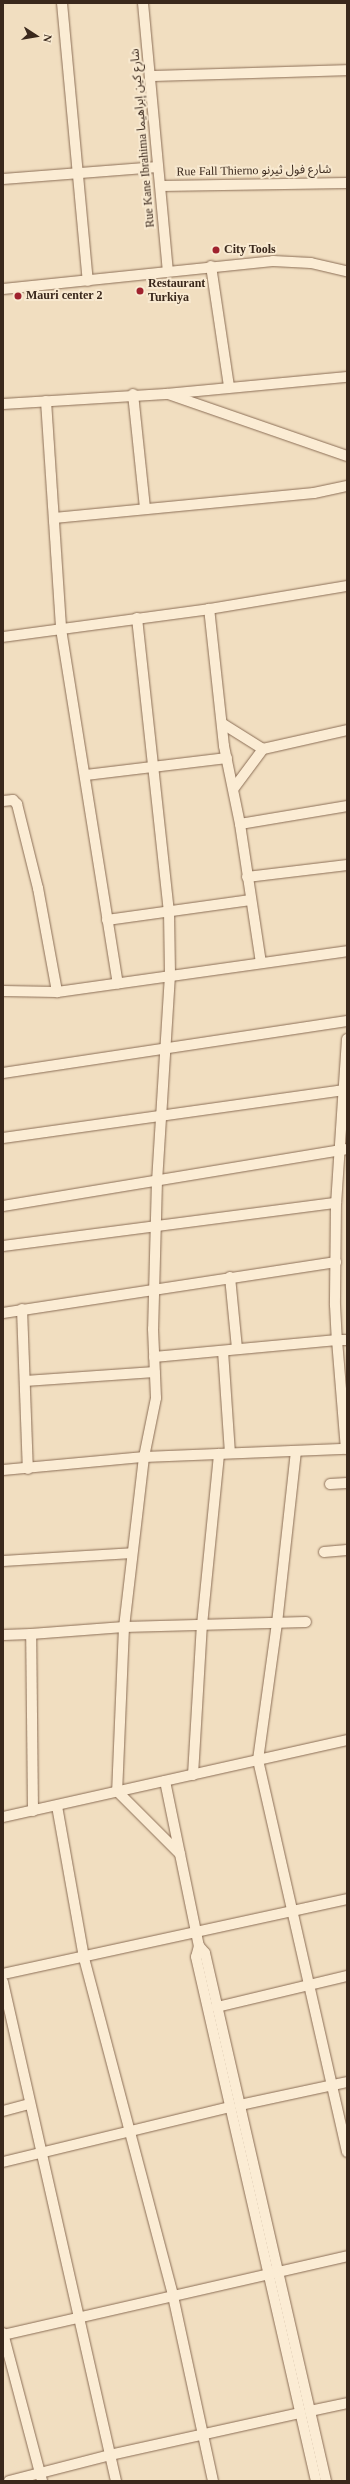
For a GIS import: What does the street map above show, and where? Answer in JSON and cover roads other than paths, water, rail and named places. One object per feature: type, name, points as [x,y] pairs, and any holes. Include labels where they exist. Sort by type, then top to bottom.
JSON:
[{"type":"street","points":[[62,3],[76,174],[88,281]]},
{"type":"street","name":"Rue Kane Ibrahima شارع كين إبراهيما","points":[[143,3],[168,271]]},
{"type":"street","points":[[150,76],[347,70]]},
{"type":"street","points":[[3,178],[158,167]]},
{"type":"street","name":"Rue Fall Thierno شارع فول ثيرنو","points":[[161,186],[347,183]]},
{"type":"street","points":[[3,289],[88,281],[211,266],[292,261],[347,271]]},
{"type":"street","points":[[211,266],[229,386]]},
{"type":"street","points":[[3,404],[133,394],[166,394],[229,386],[347,377]]},
{"type":"street","points":[[133,394],[145,508]]},
{"type":"street","points":[[166,394],[347,456]]},
{"type":"street","points":[[46,400],[62,629],[118,983]]},
{"type":"street","points":[[54,518],[145,508],[314,493],[347,486]]},
{"type":"street","points":[[3,637],[209,608],[347,586]]},
{"type":"street","points":[[209,608],[227,758],[240,824],[261,963]]},
{"type":"street","points":[[136,618],[169,911],[170,976],[164,1048],[157,1180],[154,1289],[154,1357],[156,1398],[144,1457],[124,1627],[117,1791],[180,1854]]},
{"type":"street","points":[[223,724],[263,749]]},
{"type":"street","points":[[234,788],[263,749],[347,730]]},
{"type":"street","points":[[86,775],[227,758]]},
{"type":"street","points":[[3,801],[13,800],[17,804],[38,888],[57,992]]},
{"type":"street","points":[[240,824],[347,806]]},
{"type":"street","points":[[247,878],[347,865]]},
{"type":"street","points":[[107,920],[251,900]]},
{"type":"street","points":[[3,990],[57,992],[347,951]]},
{"type":"street","points":[[3,1073],[347,1021]]},
{"type":"street","points":[[3,1470],[28,1469],[144,1457],[346,1449],[342,1340],[336,1262],[336,1203],[343,1150],[343,1090],[346,1070],[347,1039]]},
{"type":"street","points":[[3,1138],[161,1118],[343,1090]]},
{"type":"street","points":[[3,1206],[343,1150]]},
{"type":"street","points":[[3,1246],[336,1203]]},
{"type":"street","points":[[3,1313],[230,1277],[336,1262]]},
{"type":"street","points":[[230,1277],[237,1349]]},
{"type":"street","points":[[22,1309],[28,1469]]},
{"type":"street","points":[[154,1357],[342,1340]]},
{"type":"street","points":[[223,1350],[230,1454]]},
{"type":"street","points":[[25,1381],[155,1372]]},
{"type":"street","points":[[296,1451],[277,1623],[258,1760],[347,2152]]},
{"type":"street","points":[[193,1775],[202,1626],[219,1454]]},
{"type":"street","points":[[330,1484],[347,1483]]},
{"type":"street","points":[[324,1552],[347,1550]]},
{"type":"street","points":[[3,1561],[132,1553]]},
{"type":"street","points":[[3,1634],[31,1634],[124,1627],[306,1622]]},
{"type":"street","points":[[31,1634],[33,1811]]},
{"type":"street","points":[[3,1817],[347,1740]]},
{"type":"street","points":[[165,1781],[199,1946],[196,1958],[235,2106],[305,2412],[316,2481]]},
{"type":"street","points":[[57,1806],[84,1958],[173,2296],[213,2481]]},
{"type":"street","points":[[3,1974],[84,1958],[292,1910],[347,1899]]},
{"type":"street","points":[[199,1946],[205,1953],[217,2007],[235,2106]]},
{"type":"street","points":[[217,2007],[347,1976]]},
{"type":"street","points":[[3,1982],[42,2153],[77,2318],[116,2481]]},
{"type":"street","points":[[3,2162],[130,2134],[235,2106],[347,2082]]},
{"type":"street","points":[[3,2111],[30,2104]]},
{"type":"street","points":[[41,2477],[3,2334],[347,2256]]},
{"type":"street","points":[[9,2481],[41,2477],[110,2455],[347,2403]]},
{"type":"street","points":[[305,2412],[326,2481]]},
{"type":"place","name":"City Tools","points":[[216,250]]},
{"type":"place","name":"Restaurant Turkiya","points":[[140,291]]},
{"type":"place","name":"Mauri center 2","points":[[18,296]]}]
